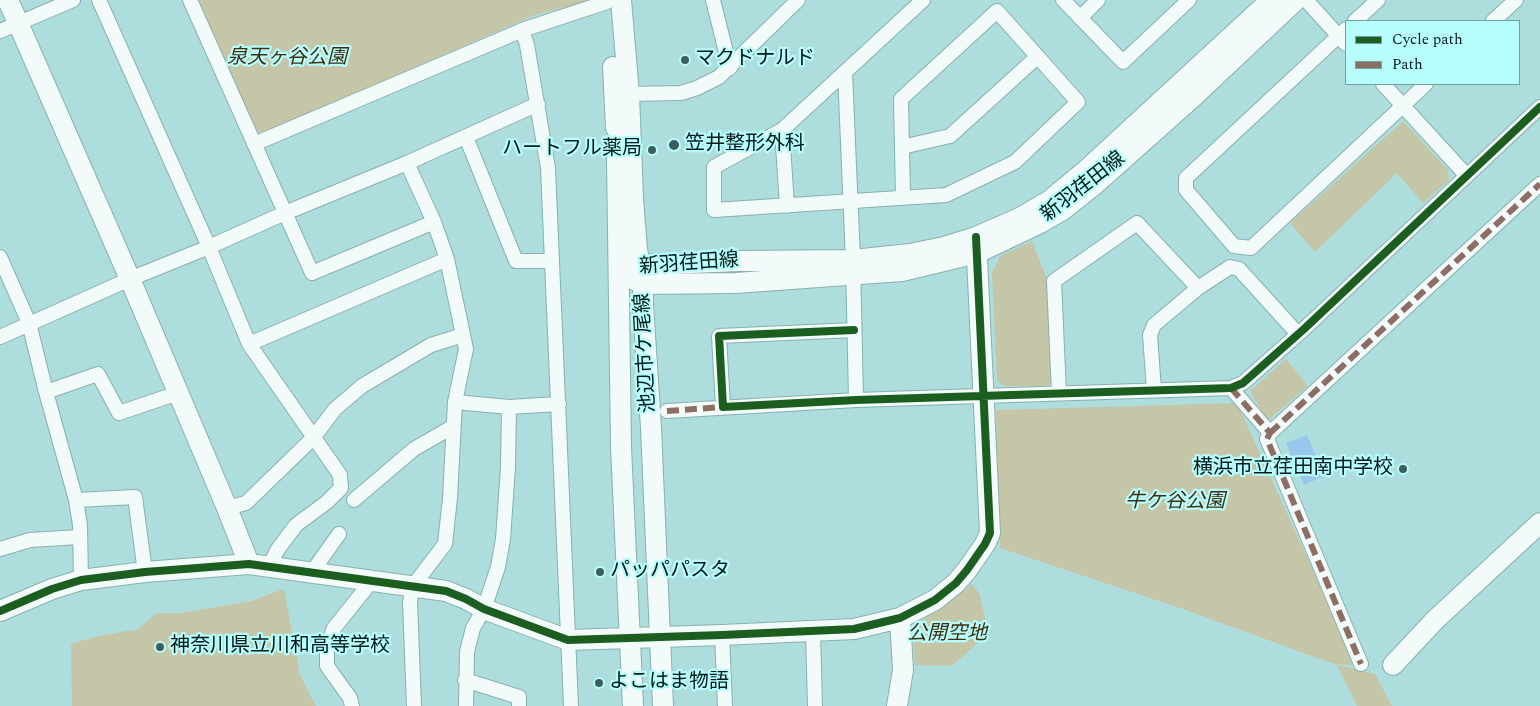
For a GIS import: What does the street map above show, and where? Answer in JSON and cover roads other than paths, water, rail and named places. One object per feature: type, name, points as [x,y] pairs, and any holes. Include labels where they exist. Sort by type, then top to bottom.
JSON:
[{"type":"street","points":[[8,0],[9,27],[130,279],[249,564]]},
{"type":"street","points":[[9,27],[73,0]]},
{"type":"street","points":[[99,0],[209,247],[249,344],[340,474],[341,488],[327,502],[296,525],[278,549],[269,566]]},
{"type":"street","points":[[190,0],[312,273],[434,222]]},
{"type":"street","points":[[713,0],[730,68]]},
{"type":"street","points":[[629,94],[681,93],[718,78],[798,0]]},
{"type":"street","points":[[903,197],[901,100],[997,11],[1078,102],[1015,162],[946,195],[903,197],[850,203],[714,210],[714,167],[782,130],[923,0]]},
{"type":"street","points":[[1063,0],[1122,62],[1189,0]]},
{"type":"street","points":[[1080,18],[1098,0]]},
{"type":"street","name":"新羽荏田線","points":[[977,245],[1049,201],[1084,172],[1271,0]]},
{"type":"street","name":"新羽荏田線","points":[[619,272],[641,275],[738,261],[902,271],[1040,223],[1064,209],[1094,185],[1194,96],[1296,0]]},
{"type":"street","points":[[1306,0],[1344,37],[1186,178],[1186,190],[1234,246],[1250,248],[1425,85]]},
{"type":"street","points":[[1356,20],[1378,0]]},
{"type":"street","points":[[1494,20],[1516,0]]},
{"type":"street","points":[[254,144],[522,30],[612,1]]},
{"type":"street","name":"池辺市ケ尾線","points":[[612,1],[629,94],[632,192],[641,275],[651,428],[663,706]]},
{"type":"street","name":"池辺市ケ尾線","points":[[612,1],[616,114],[621,447],[633,706]]},
{"type":"street","points":[[522,30],[527,45],[548,168],[571,706]]},
{"type":"street","points":[[902,147],[950,136],[1037,57]]},
{"type":"street","points":[[845,72],[856,400]]},
{"type":"street","points":[[1384,85],[1466,175]]},
{"type":"street","points":[[0,337],[130,279],[466,137],[538,104]]},
{"type":"street","points":[[667,411],[856,400],[1231,388],[1243,383],[1298,334],[1540,107]]},
{"type":"street","points":[[782,130],[787,206]]},
{"type":"street","points":[[466,137],[516,260],[552,261]]},
{"type":"street","points":[[407,162],[434,222],[447,259],[466,349],[455,402],[445,544],[412,586],[410,602],[414,706]]},
{"type":"street","points":[[1361,664],[1267,439],[1270,433],[1540,184]]},
{"type":"street","points":[[1059,393],[1054,281],[1137,223],[1198,288]]},
{"type":"street","points":[[0,611],[52,589],[81,580],[145,572],[249,564],[446,591],[466,599],[484,610],[568,640],[812,632],[854,629],[900,618],[935,600],[956,583],[985,544],[990,533],[977,245]]},
{"type":"street","points":[[0,257],[30,324],[46,392],[76,500],[80,536],[81,580]]},
{"type":"street","points":[[249,344],[447,259]]},
{"type":"street","points":[[1154,390],[1150,335],[1154,325],[1198,288],[1230,267],[1239,269],[1298,334]]},
{"type":"street","points":[[723,407],[720,336],[854,330]]},
{"type":"street","points":[[227,508],[246,503],[313,438],[335,409],[362,386],[431,345],[463,335]]},
{"type":"street","points":[[46,392],[98,374],[119,414],[178,392]]},
{"type":"street","points":[[1231,388],[1270,433]]},
{"type":"street","points":[[455,402],[509,407],[559,404]]},
{"type":"street","points":[[466,706],[467,652],[473,628],[484,610],[498,567],[503,540],[508,467],[509,407]]},
{"type":"street","points":[[354,500],[414,448],[454,426]]},
{"type":"street","points":[[76,500],[135,497],[145,572]]},
{"type":"street","points":[[1393,665],[1435,620],[1540,523]]},
{"type":"street","points":[[312,572],[339,534]]},
{"type":"street","points":[[0,549],[30,540],[80,536]]},
{"type":"street","points":[[352,706],[350,698],[327,666],[327,647],[334,628],[371,582]]},
{"type":"street","points":[[897,706],[903,670],[900,618]]},
{"type":"street","points":[[812,632],[815,706]]},
{"type":"street","points":[[722,636],[725,706]]},
{"type":"street","points":[[465,680],[518,696],[519,706]]},
{"type":"water","points":[[1307,435],[1324,476],[1304,485],[1286,443]]},
{"type":"place","name":"マクドナルド","points":[[685,60]]},
{"type":"place","name":"笠井整形外科","points":[[674,145]]},
{"type":"place","name":"ハートフル薬局","points":[[652,150]]},
{"type":"place","name":"横浜市立荏田南中学校","points":[[1403,469]]},
{"type":"place","name":"パッパパスタ","points":[[600,572]]},
{"type":"place","name":"神奈川県立川和高等学校","points":[[160,647]]},
{"type":"place","name":"よこはま物語","points":[[599,683]]},
{"type":"park label","name":"泉天ヶ谷公園","points":[[287,59]]},
{"type":"park label","name":"牛ケ谷公園","points":[[1175,503]]},
{"type":"park label","name":"公開空地","points":[[947,635]]}]
